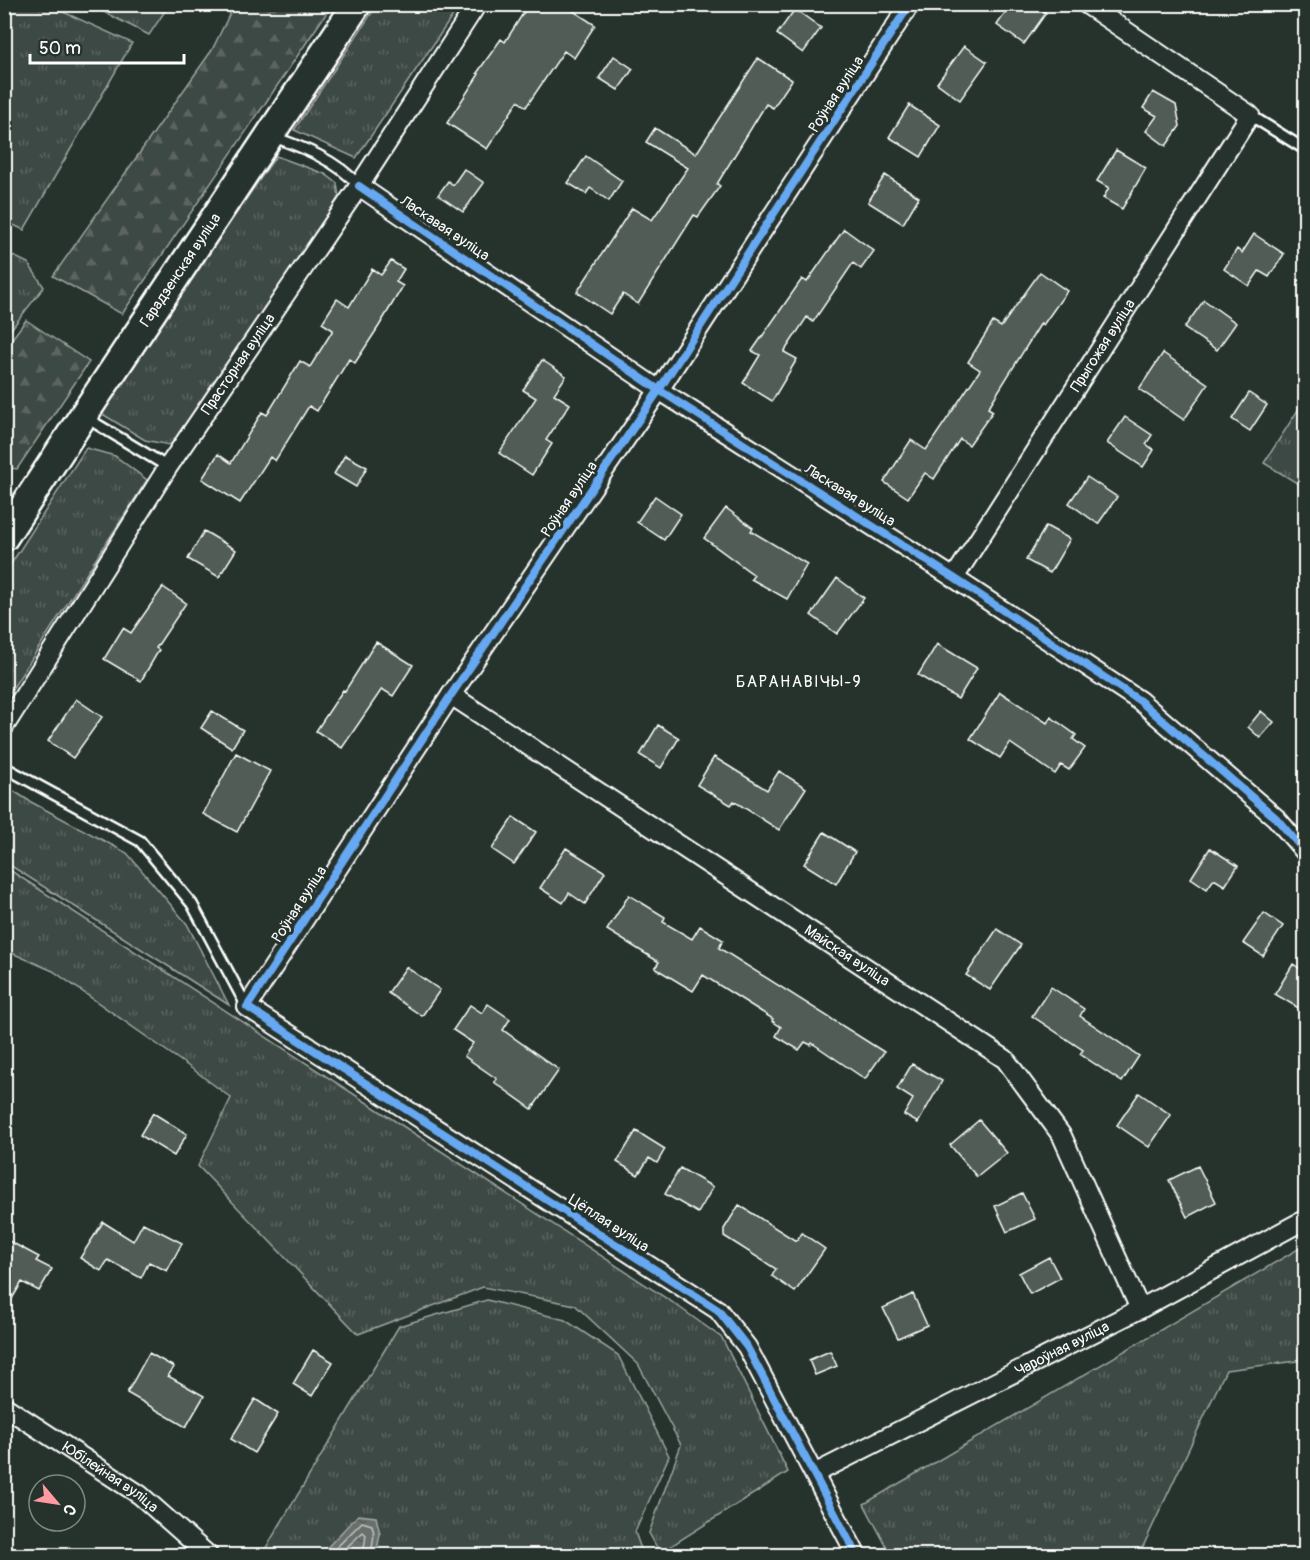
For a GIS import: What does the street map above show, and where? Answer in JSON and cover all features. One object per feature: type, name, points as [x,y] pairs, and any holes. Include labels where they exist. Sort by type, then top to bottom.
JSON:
[{"type":"main road","name":"Гарадзенская вуліца","points":[[4,537],[357,4]]},
{"type":"street","name":"Прасторная вуліца","points":[[4,727],[168,467],[359,186],[477,4]]},
{"type":"street","name":"Роўная вуліца","points":[[247,1007],[451,695],[659,390],[910,4]]},
{"type":"street","points":[[1086,4],[1250,115]]},
{"type":"street","name":"Прыгожая вуліца","points":[[954,578],[1250,115]]},
{"type":"street","name":"Ласкавая вуліца","points":[[359,186],[659,390],[954,578],[1140,701],[1276,818],[1305,853]]},
{"type":"street","name":"Майская вуліца","points":[[451,695],[1005,1059],[1062,1136],[1140,1309]]},
{"type":"street","name":"Цёплая вуліца","points":[[247,1007],[718,1310],[747,1347],[856,1556]]},
{"type":"street","name":"Чароўная вуліца","points":[[814,1473],[1140,1309],[1305,1219]]},
{"type":"street","name":"Юбілейная вуліца","points":[[4,1406],[140,1496],[209,1556]]},
{"type":"lane","points":[[1250,115],[1305,150]]},
{"type":"lane","points":[[270,135],[299,146],[347,172],[359,186]]},
{"type":"lane","points":[[83,416],[168,467]]},
{"type":"lane","points":[[4,767],[140,841],[192,904],[247,1007]]},
{"type":"green space","points":[[5,4],[48,5],[132,43],[24,230],[5,221]]},
{"type":"green space","points":[[90,5],[169,5],[149,35]]},
{"type":"green space","points":[[234,5],[332,5],[122,314],[53,276],[212,50]]},
{"type":"green space","points":[[377,5],[460,5],[356,158],[294,130]]},
{"type":"green space","points":[[276,156],[325,174],[337,183],[339,197],[174,446],[145,440],[99,412]]},
{"type":"green space","points":[[5,252],[28,263],[44,287],[5,337]]},
{"type":"green space","points":[[26,320],[89,362],[17,469],[5,467],[5,348]]},
{"type":"green space","points":[[1305,399],[1305,488],[1264,463]]},
{"type":"green space","points":[[86,448],[115,456],[147,480],[5,700],[5,573]]},
{"type":"green space","points":[[4,785],[31,802],[127,853],[187,924],[229,1005],[5,862]]},
{"type":"green space","points":[[5,867],[672,1302],[722,1338],[788,1472],[660,1553],[649,1533],[681,1445],[638,1364],[575,1305],[483,1287],[358,1334],[198,1166],[231,1098],[53,971],[5,950]]},
{"type":"green space","points":[[1305,1245],[1305,1360],[1226,1370],[1139,1555],[891,1555],[864,1504]]},
{"type":"green space","points":[[487,1300],[565,1320],[618,1355],[669,1456],[635,1532],[643,1555],[261,1556],[399,1326]]},
{"type":"water","points":[[358,1515],[376,1517],[380,1534],[376,1555],[320,1555]]},
{"type":"building","points":[[529,4],[563,4],[595,25],[574,58],[564,51],[526,107],[518,101],[487,149],[447,123],[479,74],[477,73],[501,39],[505,42]]},
{"type":"building","points":[[1011,4],[1034,4],[1046,13],[1024,44],[997,25]]},
{"type":"building","points":[[795,9],[821,28],[803,53],[777,34]]},
{"type":"building","points":[[964,46],[987,62],[960,100],[937,83]]},
{"type":"building","points":[[614,56],[633,69],[618,90],[599,78]]},
{"type":"building","points":[[758,58],[792,80],[773,108],[766,104],[717,184],[720,186],[698,217],[694,215],[638,304],[623,294],[610,314],[577,292],[632,208],[652,220],[688,168],[646,142],[655,128],[696,154]]},
{"type":"building","points":[[1153,92],[1176,105],[1180,126],[1166,146],[1146,131],[1157,116],[1143,108]]},
{"type":"building","points":[[909,105],[940,125],[921,157],[889,137]]},
{"type":"building","points":[[1116,150],[1146,168],[1122,209],[1103,198],[1109,188],[1097,181]]},
{"type":"building","points":[[586,156],[622,181],[609,201],[590,188],[586,194],[568,183]]},
{"type":"building","points":[[464,169],[484,183],[463,212],[438,195],[448,181],[453,185]]},
{"type":"building","points":[[885,175],[919,197],[903,224],[868,202]]},
{"type":"building","points":[[844,229],[874,251],[861,269],[853,263],[813,322],[807,317],[784,352],[797,359],[772,401],[743,383],[760,355],[752,351],[802,279],[807,282]]},
{"type":"building","points":[[1254,234],[1284,254],[1269,277],[1259,271],[1249,286],[1224,269],[1237,249],[1242,253]]},
{"type":"building","points":[[391,261],[404,269],[396,282],[403,286],[379,326],[355,363],[349,359],[317,411],[309,406],[275,461],[270,457],[240,503],[202,479],[218,454],[231,463],[262,412],[267,415],[300,361],[310,367],[333,330],[322,323],[337,299],[349,307],[372,269],[381,275]]},
{"type":"building","points":[[1040,272],[1067,291],[1043,325],[1041,323],[988,408],[993,411],[969,445],[960,439],[934,479],[925,473],[908,498],[884,482],[911,440],[926,450],[980,370],[968,362],[993,322],[1001,327]]},
{"type":"building","points":[[1204,300],[1236,323],[1217,350],[1184,328]]},
{"type":"building","points":[[1163,353],[1208,384],[1184,420],[1139,389]]},
{"type":"building","points":[[542,360],[566,376],[554,394],[570,404],[546,440],[552,444],[532,475],[499,453],[536,398],[523,390]]},
{"type":"building","points":[[1249,393],[1267,405],[1250,431],[1232,419]]},
{"type":"building","points":[[1125,417],[1152,435],[1146,444],[1154,450],[1143,467],[1107,443]]},
{"type":"building","points":[[345,455],[367,467],[356,487],[334,474]]},
{"type":"building","points":[[1087,477],[1117,497],[1098,524],[1069,503]]},
{"type":"building","points":[[655,496],[681,514],[664,540],[637,522]]},
{"type":"building","points":[[726,508],[753,528],[751,531],[807,564],[787,599],[751,579],[754,575],[704,538]]},
{"type":"building","points":[[1046,526],[1070,539],[1050,573],[1026,560]]},
{"type":"building","points":[[204,531],[236,550],[219,577],[188,559]]},
{"type":"building","points":[[837,578],[864,598],[837,634],[811,615]]},
{"type":"building","points":[[163,587],[186,603],[156,648],[159,650],[141,681],[104,659],[123,628],[131,633]]},
{"type":"building","points":[[376,642],[413,665],[393,696],[382,689],[342,748],[316,731]]},
{"type":"building","points":[[937,644],[977,668],[958,699],[918,675]]},
{"type":"building","points":[[1000,692],[1047,723],[1051,717],[1076,735],[1073,739],[1085,748],[1069,770],[1061,765],[1055,774],[1010,743],[1000,758],[970,739]]},
{"type":"building","points":[[76,699],[102,717],[73,758],[48,741]]},
{"type":"building","points":[[212,711],[243,730],[232,748],[201,728]]},
{"type":"building","points":[[1261,711],[1274,722],[1260,738],[1248,727]]},
{"type":"building","points":[[658,725],[679,738],[661,768],[640,755]]},
{"type":"building","points":[[236,753],[270,771],[237,832],[203,814]]},
{"type":"building","points":[[714,757],[767,790],[779,771],[806,788],[779,830],[734,801],[731,805],[697,785]]},
{"type":"building","points":[[513,817],[536,832],[514,864],[492,849]]},
{"type":"building","points":[[824,832],[855,852],[836,884],[804,864]]},
{"type":"building","points":[[566,848],[605,872],[585,904],[569,893],[563,903],[540,888]]},
{"type":"building","points":[[1210,848],[1238,866],[1225,886],[1214,879],[1207,889],[1191,878]]},
{"type":"building","points":[[629,895],[665,917],[663,922],[692,939],[700,926],[723,940],[719,948],[884,1052],[865,1079],[812,1043],[811,1045],[805,1042],[799,1050],[776,1036],[781,1027],[772,1021],[773,1019],[703,975],[693,991],[655,968],[659,962],[607,930]]},
{"type":"building","points":[[1264,913],[1283,926],[1263,956],[1243,943]]},
{"type":"building","points":[[997,929],[1021,945],[990,990],[966,975]]},
{"type":"building","points":[[1293,964],[1305,972],[1305,1012],[1275,994]]},
{"type":"building","points":[[406,967],[440,990],[422,1016],[388,993]]},
{"type":"building","points":[[1051,987],[1084,1009],[1080,1016],[1139,1056],[1122,1082],[1080,1054],[1083,1050],[1032,1016]]},
{"type":"building","points":[[488,1004],[510,1019],[503,1030],[559,1070],[532,1109],[494,1082],[497,1079],[464,1056],[473,1043],[453,1030],[470,1005],[482,1013]]},
{"type":"building","points":[[912,1064],[942,1081],[918,1123],[904,1115],[913,1099],[897,1089]]},
{"type":"building","points":[[1139,1093],[1171,1115],[1149,1147],[1117,1125]]},
{"type":"building","points":[[153,1113],[187,1134],[174,1156],[140,1135]]},
{"type":"building","points":[[979,1120],[1007,1153],[977,1177],[950,1145]]},
{"type":"building","points":[[636,1131],[665,1149],[657,1163],[649,1158],[638,1175],[617,1162]]},
{"type":"building","points":[[1198,1166],[1216,1202],[1187,1217],[1169,1180]]},
{"type":"building","points":[[680,1168],[713,1187],[698,1213],[665,1194]]},
{"type":"building","points":[[1022,1193],[1035,1219],[1007,1232],[995,1206]]},
{"type":"building","points":[[739,1205],[796,1241],[802,1233],[825,1249],[795,1292],[772,1276],[776,1269],[724,1236],[724,1229]]},
{"type":"building","points":[[103,1222],[133,1241],[143,1223],[182,1243],[167,1271],[149,1262],[141,1278],[108,1260],[101,1271],[80,1258]]},
{"type":"building","points":[[9,1241],[39,1257],[36,1261],[52,1269],[39,1291],[22,1282],[4,1312],[4,1250]]},
{"type":"building","points":[[1049,1257],[1060,1278],[1030,1294],[1019,1273]]},
{"type":"building","points":[[913,1294],[927,1325],[898,1338],[883,1308]]},
{"type":"building","points":[[313,1350],[333,1362],[312,1396],[293,1384]]},
{"type":"building","points":[[830,1351],[837,1366],[815,1375],[809,1360]]},
{"type":"building","points":[[149,1353],[174,1367],[168,1376],[204,1396],[186,1427],[127,1393]]},
{"type":"building","points":[[255,1399],[278,1414],[254,1453],[231,1439]]},
{"type":"cycle path","points":[[857,1556],[747,1347],[718,1310],[247,1007],[451,695],[659,390],[910,4]]},
{"type":"cycle path","points":[[359,186],[659,390],[954,578],[1140,701],[1276,818],[1306,853]]},
{"type":"district","name":"БАРАНАВІЧЫ-9","points":[[799,681]]}]
